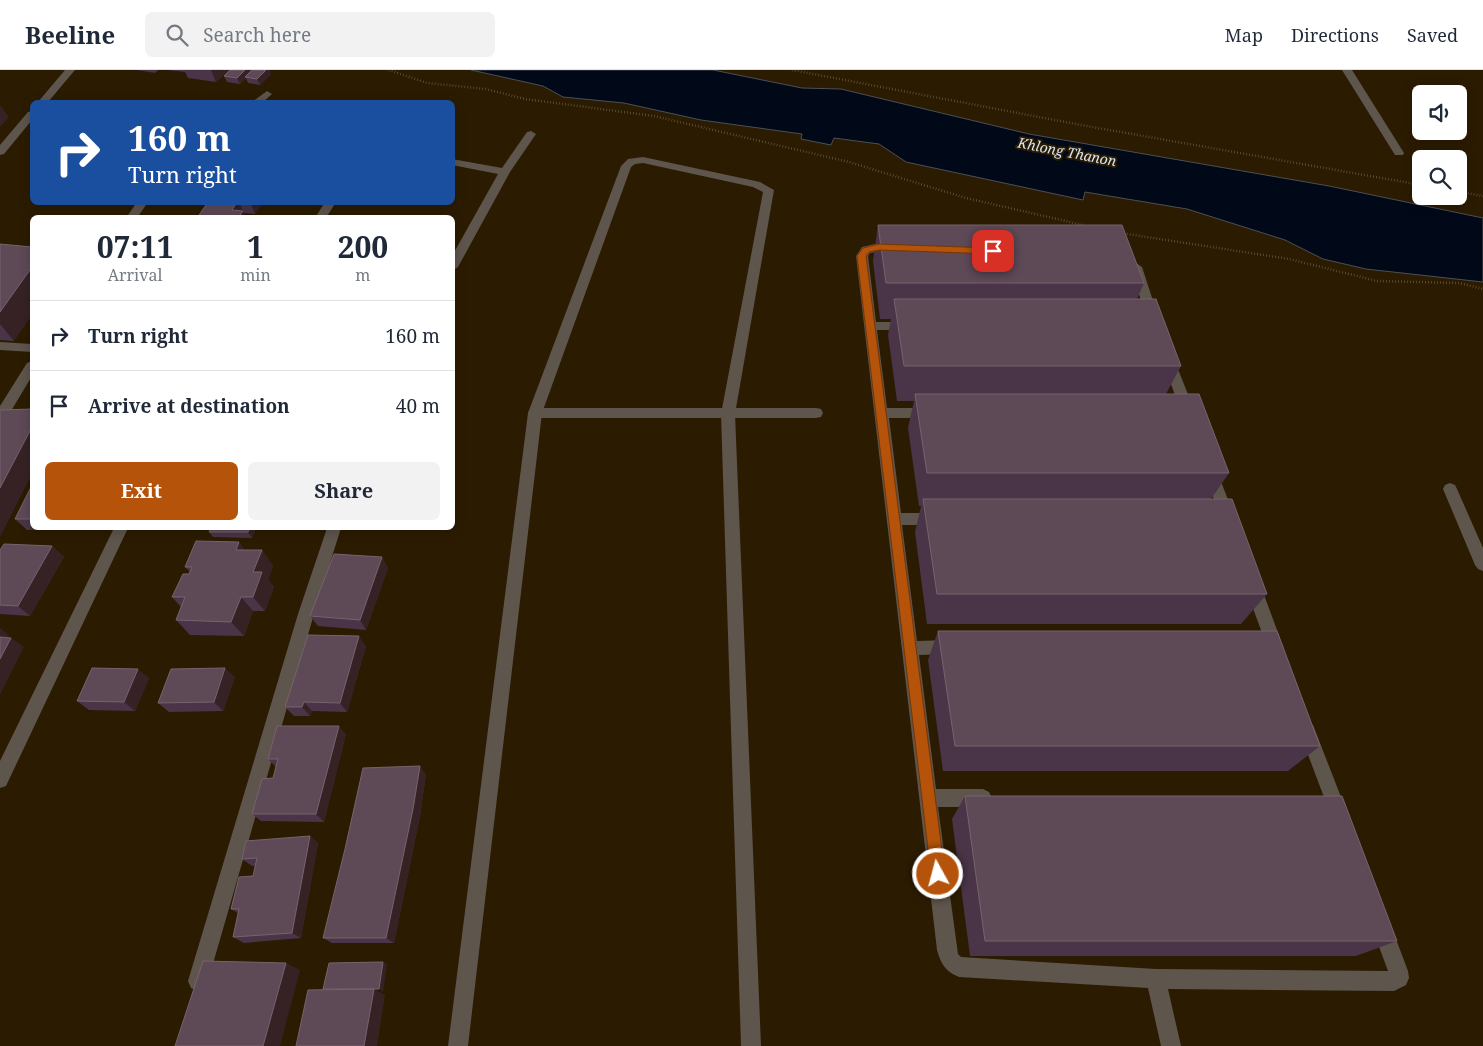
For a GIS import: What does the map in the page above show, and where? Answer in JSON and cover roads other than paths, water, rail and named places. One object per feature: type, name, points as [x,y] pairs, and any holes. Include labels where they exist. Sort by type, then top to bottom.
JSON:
[{"type":"street","points":[[45,100],[70,70]]},
{"type":"street","points":[[1347,70],[1399,153]]},
{"type":"street","points":[[260,100],[267,94]]},
{"type":"street","points":[[0,152],[30,116]]},
{"type":"street","points":[[455,262],[505,172],[530,134]]},
{"type":"street","points":[[458,1046],[535,413],[626,166],[632,161],[643,160],[756,184],[768,190],[768,203],[728,414],[751,1046]]},
{"type":"street","points":[[455,163],[505,172]]},
{"type":"street","points":[[132,215],[141,205]]},
{"type":"street","points":[[907,248],[879,247],[866,250],[862,256],[947,950],[954,965],[966,968],[1156,979],[1394,981],[1399,978],[1398,971],[1374,907]]},
{"type":"street","points":[[1136,267],[1183,412],[1195,430]]},
{"type":"street","points":[[870,326],[920,326]]},
{"type":"street","points":[[0,346],[30,348]]},
{"type":"street","points":[[0,417],[30,369]]},
{"type":"street","points":[[535,413],[816,413]]},
{"type":"street","points":[[881,413],[940,413]]},
{"type":"street","points":[[1204,456],[1235,536]]},
{"type":"street","points":[[1450,489],[1483,565]]},
{"type":"street","points":[[1208,518],[1228,518]]},
{"type":"street","points":[[894,519],[953,519]]},
{"type":"street","points":[[0,780],[120,530]]},
{"type":"street","points":[[193,999],[306,614],[333,530]]},
{"type":"street","points":[[1248,573],[1282,664]]},
{"type":"street","points":[[1256,647],[1275,646]]},
{"type":"street","points":[[910,648],[970,648]]},
{"type":"street","points":[[1302,717],[1346,834]]},
{"type":"street","points":[[1312,797],[1332,797]]},
{"type":"street","points":[[929,798],[998,798]]},
{"type":"street","points":[[1156,979],[1171,1046]]},
{"type":"water","name":"Khlong Thanon","points":[[471,70],[713,70],[802,88],[841,89],[1029,134],[1329,186],[1412,203],[1412,205],[1420,205],[1483,218],[1483,282],[1366,269],[1323,259],[1285,240],[1187,209],[1085,192],[1083,200],[906,162],[879,144],[834,138],[831,145],[801,139],[802,134],[701,120],[624,103],[563,97],[543,86]]}]
